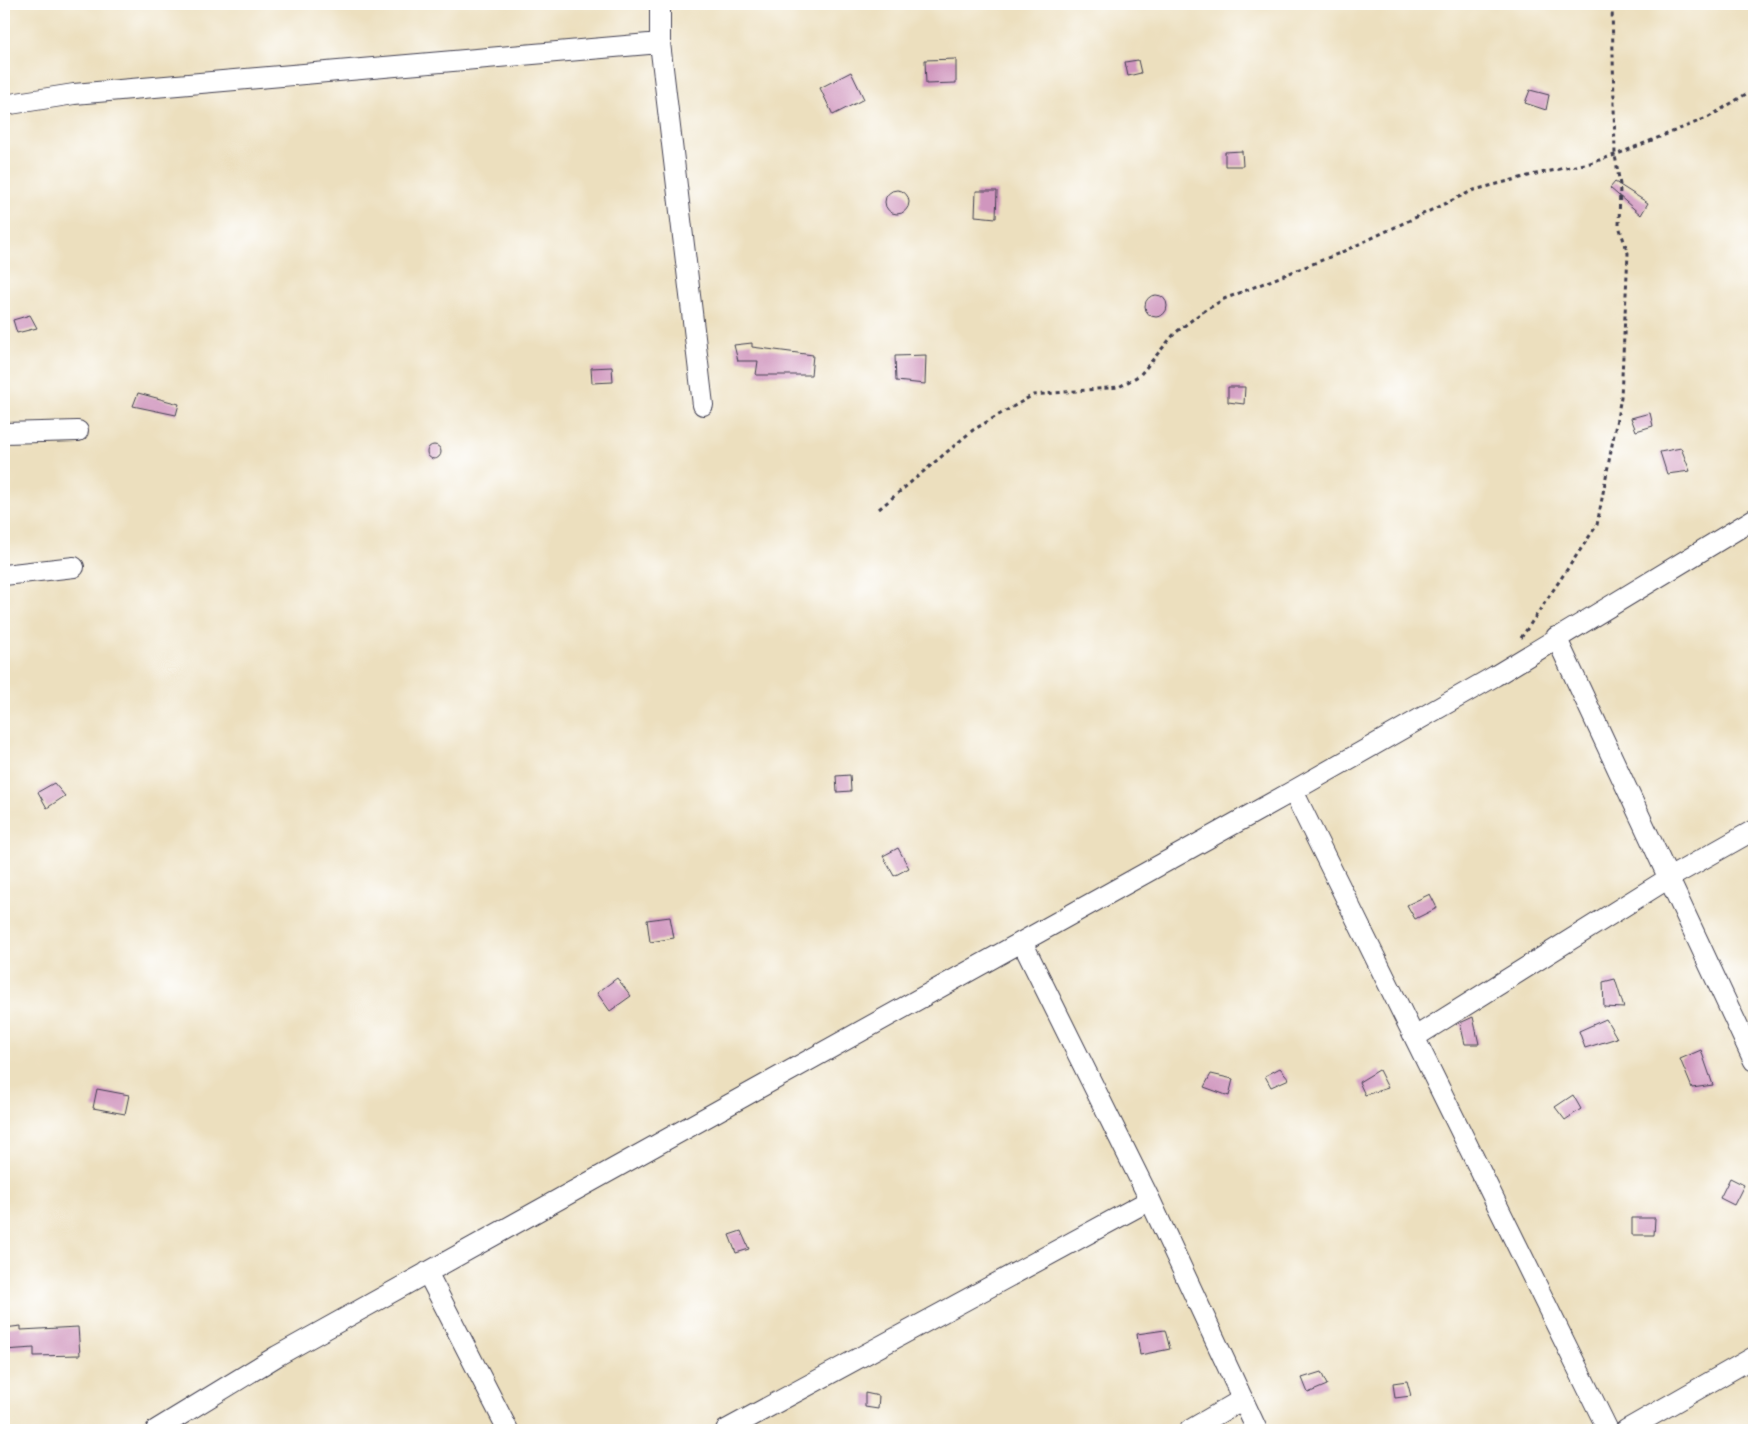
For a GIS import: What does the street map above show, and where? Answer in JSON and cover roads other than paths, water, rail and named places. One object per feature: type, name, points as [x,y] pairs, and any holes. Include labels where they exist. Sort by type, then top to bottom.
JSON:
[{"type":"street","points":[[660,4],[660,43],[703,405]]},
{"type":"street","points":[[4,105],[74,94],[660,43]]},
{"type":"street","points":[[4,433],[78,431]]},
{"type":"street","points":[[156,1430],[277,1356],[426,1272],[1293,791],[1495,676],[1754,519]]},
{"type":"street","points":[[4,575],[74,567]]},
{"type":"street","points":[[1556,638],[1754,1060]]},
{"type":"street","points":[[1293,791],[1608,1430]]},
{"type":"street","points":[[1415,1037],[1669,878],[1754,830]]},
{"type":"street","points":[[1022,942],[1150,1200],[1257,1430]]},
{"type":"street","points":[[726,1430],[1150,1200]]},
{"type":"street","points":[[426,1272],[508,1430]]},
{"type":"street","points":[[1626,1430],[1754,1358]]},
{"type":"street","points":[[1190,1430],[1243,1399]]}]
